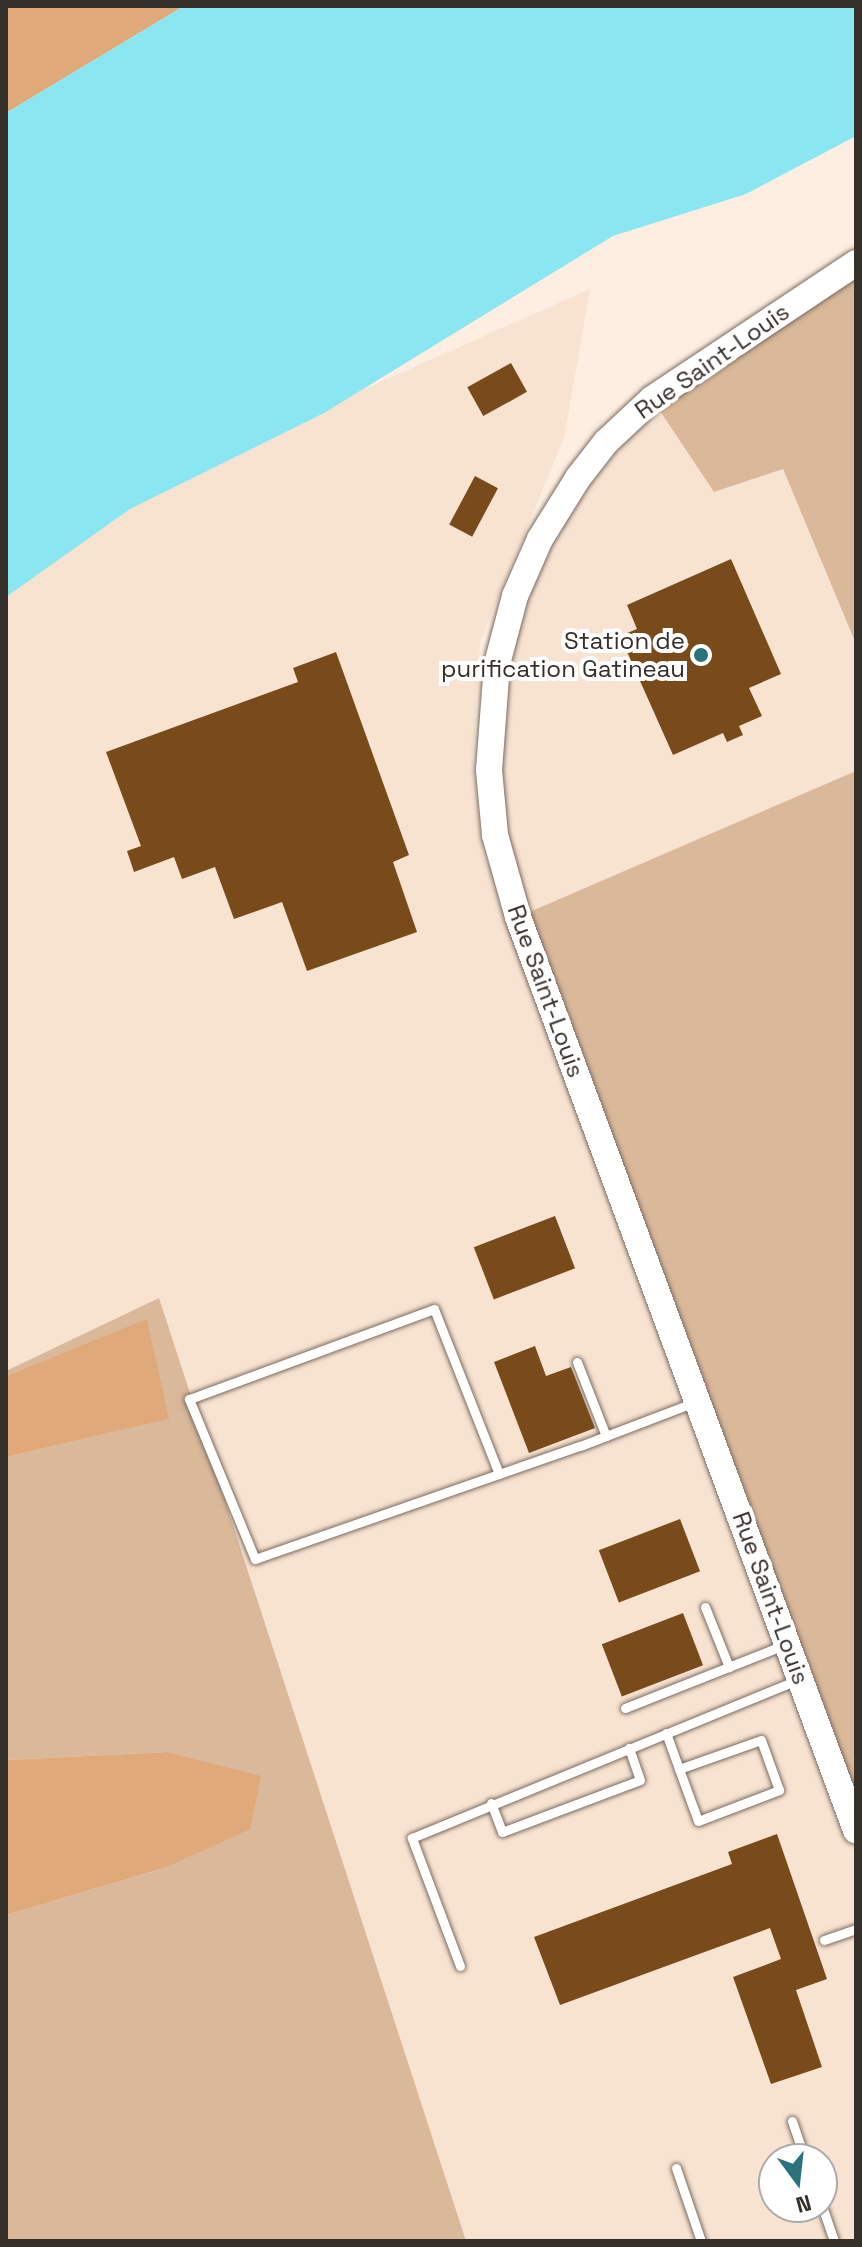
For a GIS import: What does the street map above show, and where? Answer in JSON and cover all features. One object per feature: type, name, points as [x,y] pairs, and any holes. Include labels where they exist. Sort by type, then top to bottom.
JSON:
[{"type":"street","name":"Rue Saint-Louis","points":[[856,263],[677,380],[606,442],[558,508],[527,568],[505,628],[492,700],[491,809],[503,868],[856,1830]]},
{"type":"lane","points":[[499,1474],[434,1309],[189,1399],[255,1559],[499,1474],[606,1436],[698,1401]]},
{"type":"lane","points":[[577,1362],[606,1436]]},
{"type":"lane","points":[[705,1607],[729,1667]]},
{"type":"lane","points":[[625,1708],[787,1643]]},
{"type":"lane","points":[[460,1966],[412,1838],[800,1678]]},
{"type":"lane","points":[[666,1733],[679,1769],[698,1821],[779,1790],[761,1740],[679,1769]]},
{"type":"lane","points":[[491,1803],[502,1832],[640,1780],[629,1748]]},
{"type":"lane","points":[[824,1940],[856,1929]]},
{"type":"lane","points":[[792,2121],[800,2143]]},
{"type":"lane","points":[[676,2168],[701,2241]]},
{"type":"shaded area","points":[[6,6],[184,6],[6,113]]},
{"type":"shaded area","points":[[856,263],[856,644],[783,469],[714,492],[652,399]]},
{"type":"shaded area","points":[[590,289],[564,438],[480,642],[473,761],[483,855],[515,912],[489,770],[527,568],[652,399],[714,492],[783,469],[856,645],[855,774],[518,917],[856,1830],[856,2241],[6,2241],[6,537],[313,412]]},
{"type":"shaded area","points":[[856,771],[856,1830],[518,917]]},
{"type":"shaded area","points":[[159,1298],[466,2241],[6,2241],[6,1915],[167,1867],[261,1777],[168,1752],[6,1760],[6,1457],[168,1419],[147,1320],[6,1376],[6,1371]]},
{"type":"shaded area","points":[[147,1319],[169,1419],[6,1457],[6,1376]]},
{"type":"shaded area","points":[[168,1752],[261,1776],[250,1829],[167,1867],[6,1915],[6,1760]]},
{"type":"water","points":[[184,6],[856,6],[856,136],[746,194],[613,236],[324,413],[130,509],[6,597],[6,113]]},
{"type":"building","points":[[511,363],[527,392],[483,416],[467,387]]},
{"type":"building","points":[[475,476],[498,488],[472,537],[449,525]]},
{"type":"building","name":"Station de purification Gatineau","points":[[731,559],[781,674],[749,688],[762,716],[739,726],[743,735],[727,742],[723,733],[673,755],[620,636],[637,629],[627,605]]},
{"type":"building","points":[[336,652],[409,855],[393,862],[417,932],[307,971],[282,902],[234,919],[215,867],[182,879],[174,857],[134,872],[127,851],[141,846],[106,752],[298,682],[293,668]]},
{"type":"building","points":[[555,1216],[575,1268],[494,1299],[474,1247]]},
{"type":"building","points":[[535,1346],[546,1376],[571,1367],[595,1428],[529,1453],[494,1362]]},
{"type":"building","points":[[680,1519],[700,1571],[619,1602],[599,1550]]},
{"type":"building","points":[[683,1613],[703,1665],[622,1696],[602,1644]]},
{"type":"building","points":[[777,1834],[827,1979],[796,1990],[822,2067],[771,2084],[733,1977],[781,1959],[770,1928],[560,2005],[534,1937],[732,1864],[728,1852]]},
{"type":"place","name":"Station de purification Gatineau","points":[[701,655]]}]
